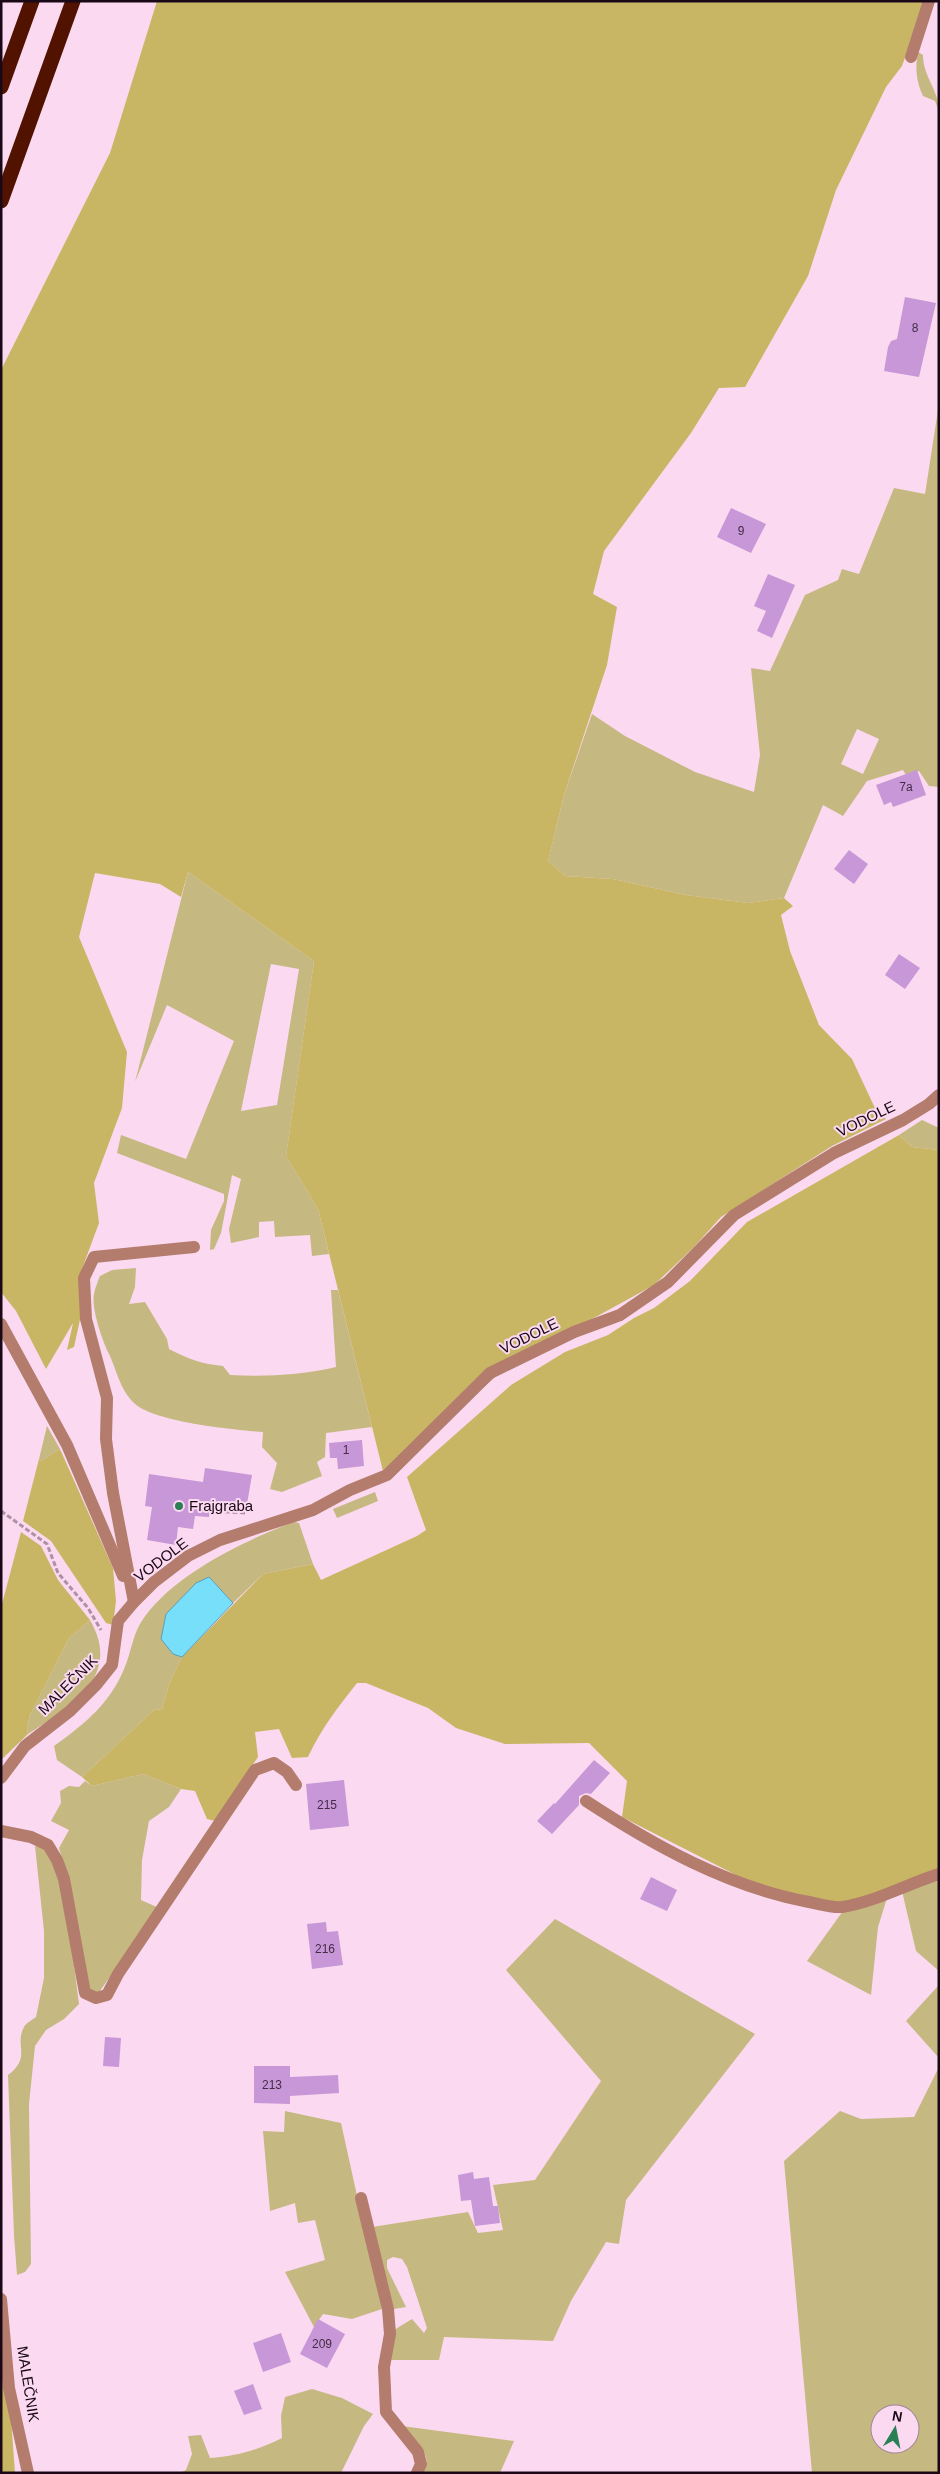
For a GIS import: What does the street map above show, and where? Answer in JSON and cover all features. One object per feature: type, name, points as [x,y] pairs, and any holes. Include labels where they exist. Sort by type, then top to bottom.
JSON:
[{"type":"highway","points":[[1,87],[32,1]]},
{"type":"highway","points":[[1,202],[73,1]]},
{"type":"street","points":[[911,56],[929,1]]},
{"type":"street","name":"VODOLE","points":[[134,1602],[188,1556],[220,1540],[313,1510],[350,1490],[387,1475],[490,1373],[574,1332],[620,1315],[668,1282],[734,1216],[834,1152],[903,1120],[929,1104],[939,1095]]},
{"type":"street","name":"VODOLE","points":[[134,1602],[113,1493],[106,1439],[108,1398],[86,1319],[84,1278],[94,1257],[194,1247]]},
{"type":"street","name":"VODOLE","points":[[1,1324],[67,1446],[134,1602]]},
{"type":"street","name":"MALEČNIK","points":[[1,1778],[25,1746],[70,1711],[96,1685],[112,1665],[118,1621],[134,1602]]},
{"type":"street","points":[[1,1831],[31,1837],[48,1845],[57,1860],[64,1880],[85,1993],[96,1998],[107,1995],[118,1974],[254,1770],[274,1763],[287,1772],[296,1785]]},
{"type":"street","points":[[586,1801],[629,1829],[741,1885],[792,1899],[840,1908],[864,1902],[939,1874]]},
{"type":"street","points":[[361,2198],[388,2309],[390,2334],[384,2367],[383,2389],[386,2412],[418,2452],[421,2464],[417,2473]]},
{"type":"street","name":"MALEČNIK","points":[[1,2299],[9,2388],[28,2473]]},
{"type":"path","points":[[1,1511],[46,1544],[58,1573],[88,1608],[114,1652]]},
{"type":"path","points":[[210,1511],[246,1513]]},
{"type":"shaded area","points":[[157,1],[925,1],[902,66],[886,87],[836,190],[808,276],[745,387],[719,388],[691,433],[604,551],[593,594],[617,607],[607,665],[564,795],[548,861],[565,876],[613,879],[686,895],[748,903],[784,898],[793,906],[781,915],[790,951],[819,1025],[852,1059],[874,1106],[886,1119],[832,1146],[721,1217],[694,1247],[654,1285],[510,1364],[403,1458],[383,1471],[318,1209],[286,1156],[314,961],[188,872],[181,897],[160,884],[95,873],[79,937],[127,1052],[122,1108],[94,1183],[99,1223],[82,1269],[81,1315],[74,1347],[67,1350],[73,1323],[46,1369],[16,1311],[1,1292],[1,370],[110,153]]},
{"type":"shaded area","points":[[918,52],[923,55],[939,111],[935,101],[923,96],[919,85],[917,74]]},
{"type":"shaded area","points":[[938,410],[939,787],[929,786],[919,771],[906,775],[903,770],[867,781],[843,816],[823,805],[784,898],[748,903],[686,895],[613,879],[565,876],[548,861],[564,795],[592,714],[625,736],[695,772],[754,792],[760,755],[751,668],[770,671],[805,595],[838,580],[842,569],[859,574],[894,488],[925,494]],"holes":[[[857,729],[879,739],[863,774],[841,764]]]},
{"type":"shaded area","points":[[188,872],[314,961],[286,1156],[318,1209],[329,1254],[312,1256],[310,1235],[275,1237],[274,1221],[259,1222],[259,1237],[231,1243],[229,1229],[241,1179],[232,1175],[221,1233],[214,1249],[210,1250],[211,1230],[224,1201],[224,1194],[117,1153],[121,1135],[186,1159],[234,1041],[167,1005],[135,1082]],"holes":[[[271,964],[299,969],[277,1105],[241,1111]]]},
{"type":"shaded area","points":[[922,1120],[939,1128],[939,1150],[912,1147],[899,1135]]},
{"type":"shaded area","points":[[899,1135],[912,1147],[939,1150],[939,1881],[912,1885],[844,1903],[793,1895],[742,1878],[622,1817],[627,1781],[589,1743],[505,1744],[456,1728],[428,1708],[366,1683],[357,1683],[324,1728],[308,1757],[292,1758],[279,1729],[255,1732],[258,1757],[215,1821],[207,1819],[195,1791],[181,1789],[143,1774],[92,1786],[82,1777],[154,1710],[162,1709],[169,1684],[182,1657],[263,1574],[313,1564],[321,1580],[417,1536],[426,1530],[407,1477],[511,1385],[565,1352],[608,1335],[654,1308],[690,1281],[747,1222]]},
{"type":"shaded area","points":[[136,1268],[135,1287],[129,1304],[145,1302],[167,1339],[169,1349],[182,1356],[208,1364],[223,1366],[230,1375],[283,1375],[336,1367],[331,1290],[338,1290],[372,1427],[326,1433],[325,1457],[317,1462],[322,1476],[282,1492],[270,1489],[277,1463],[262,1447],[263,1432],[195,1424],[144,1410],[134,1403],[122,1385],[98,1323],[93,1300],[100,1276],[112,1270]]},
{"type":"shaded area","points":[[47,1426],[60,1449],[41,1461],[39,1459]]},
{"type":"shaded area","points":[[60,1449],[113,1568],[116,1601],[113,1625],[106,1623],[51,1541],[23,1521],[39,1459],[41,1461]]},
{"type":"shaded area","points":[[375,1492],[378,1501],[337,1518],[333,1509]]},
{"type":"shaded area","points":[[294,1522],[299,1523],[313,1564],[263,1574],[233,1603],[209,1577],[173,1654],[182,1657],[169,1684],[162,1709],[154,1710],[82,1777],[57,1760],[54,1746],[97,1711],[113,1690],[126,1664],[140,1624],[153,1607],[169,1591],[208,1562],[252,1539]]},
{"type":"shaded area","points":[[21,1532],[41,1546],[58,1580],[90,1620],[69,1638],[30,1715],[27,1728],[28,1734],[1,1760],[1,1608]]},
{"type":"shaded area","points":[[90,1620],[99,1640],[100,1658],[96,1674],[75,1701],[28,1734],[27,1728],[30,1715],[69,1638]]},
{"type":"shaded area","points":[[143,1774],[181,1789],[169,1807],[149,1821],[142,1860],[141,1900],[159,1908],[97,1995],[89,1993],[69,1883],[59,1848],[69,1830],[51,1821],[61,1803],[60,1791],[69,1786],[79,1787],[85,1781],[92,1786]]},
{"type":"shaded area","points":[[35,1846],[44,1848],[57,1869],[65,1895],[79,2004],[64,2019],[46,2030],[35,2046],[29,2104],[31,2264],[25,2272],[17,2275],[8,2075],[19,2063],[21,2057],[21,2034],[25,2026],[36,2017],[44,1978],[44,1931]]},
{"type":"shaded area","points":[[939,1881],[939,1971],[916,1951],[902,1891],[912,1885]]},
{"type":"shaded area","points":[[887,1898],[878,1927],[871,1995],[807,1961],[843,1911]]},
{"type":"shaded area","points":[[555,1919],[755,2034],[626,2200],[619,2244],[606,2242],[571,2301],[553,2341],[444,2337],[439,2360],[391,2360],[394,2330],[412,2319],[424,2333],[427,2328],[407,2267],[402,2259],[393,2257],[387,2260],[387,2268],[406,2307],[394,2309],[372,2227],[468,2212],[478,2233],[503,2230],[493,2185],[535,2180],[601,2081],[506,1970]]},
{"type":"shaded area","points":[[939,1985],[939,2058],[906,2021]]},
{"type":"shaded area","points":[[939,2067],[939,2473],[812,2473],[784,2161],[840,2111],[861,2119],[914,2117]]},
{"type":"shaded area","points":[[285,2111],[341,2123],[382,2309],[352,2319],[323,2314],[314,2327],[285,2272],[325,2260],[315,2220],[298,2223],[295,2203],[270,2211],[263,2131],[284,2132]]},
{"type":"shaded area","points":[[1,2323],[10,2404],[15,2473],[1,2473]]},
{"type":"shaded area","points":[[312,2389],[342,2398],[373,2414],[364,2426],[341,2473],[180,2473],[186,2470],[192,2454],[188,2436],[201,2435],[210,2458],[247,2452],[264,2446],[282,2438],[281,2416],[285,2397]]},
{"type":"shaded area","points":[[402,2426],[514,2441],[500,2473],[423,2473],[427,2460],[425,2453]]},
{"type":"water","points":[[209,1577],[233,1603],[182,1657],[173,1654],[161,1639],[166,1614],[196,1583]]},
{"type":"building","points":[[905,297],[936,303],[919,377],[884,371],[888,347],[891,341],[897,339]]},
{"type":"building","points":[[731,508],[766,524],[751,553],[717,537]]},
{"type":"building","points":[[768,574],[795,585],[772,638],[757,631],[766,611],[754,606]]},
{"type":"building","points":[[917,770],[926,795],[893,807],[891,802],[884,805],[876,785]]},
{"type":"building","points":[[849,850],[868,864],[854,884],[834,869]]},
{"type":"building","points":[[899,954],[920,968],[905,989],[885,975]]},
{"type":"building","points":[[362,1440],[364,1466],[338,1469],[337,1458],[330,1458],[329,1443]]},
{"type":"building","name":"Frajgraba","points":[[205,1468],[252,1475],[246,1510],[227,1507],[222,1510],[211,1509],[209,1517],[195,1516],[193,1529],[178,1527],[176,1545],[147,1540],[152,1507],[145,1506],[149,1474],[203,1482]]},
{"type":"building","points":[[594,1760],[610,1773],[591,1794],[586,1793],[579,1796],[579,1805],[552,1834],[537,1821],[555,1804]]},
{"type":"building","points":[[344,1780],[349,1826],[310,1830],[306,1784]]},
{"type":"building","points":[[651,1877],[677,1890],[667,1911],[640,1899]]},
{"type":"building","points":[[326,1922],[327,1932],[338,1931],[343,1965],[312,1969],[307,1924]]},
{"type":"building","points":[[105,2037],[121,2038],[119,2067],[103,2066]]},
{"type":"building","points":[[254,2066],[290,2066],[290,2077],[338,2075],[339,2093],[290,2096],[290,2104],[254,2103]]},
{"type":"building","points":[[473,2172],[474,2179],[489,2177],[493,2206],[498,2206],[500,2223],[475,2226],[471,2200],[461,2201],[458,2175]]},
{"type":"building","points":[[318,2319],[345,2334],[327,2368],[300,2354]]},
{"type":"building","points":[[281,2333],[291,2362],[263,2372],[253,2343]]},
{"type":"building","points":[[253,2384],[262,2409],[244,2415],[234,2391]]},
{"type":"place","name":"Frajgraba","points":[[179,1506]]}]
